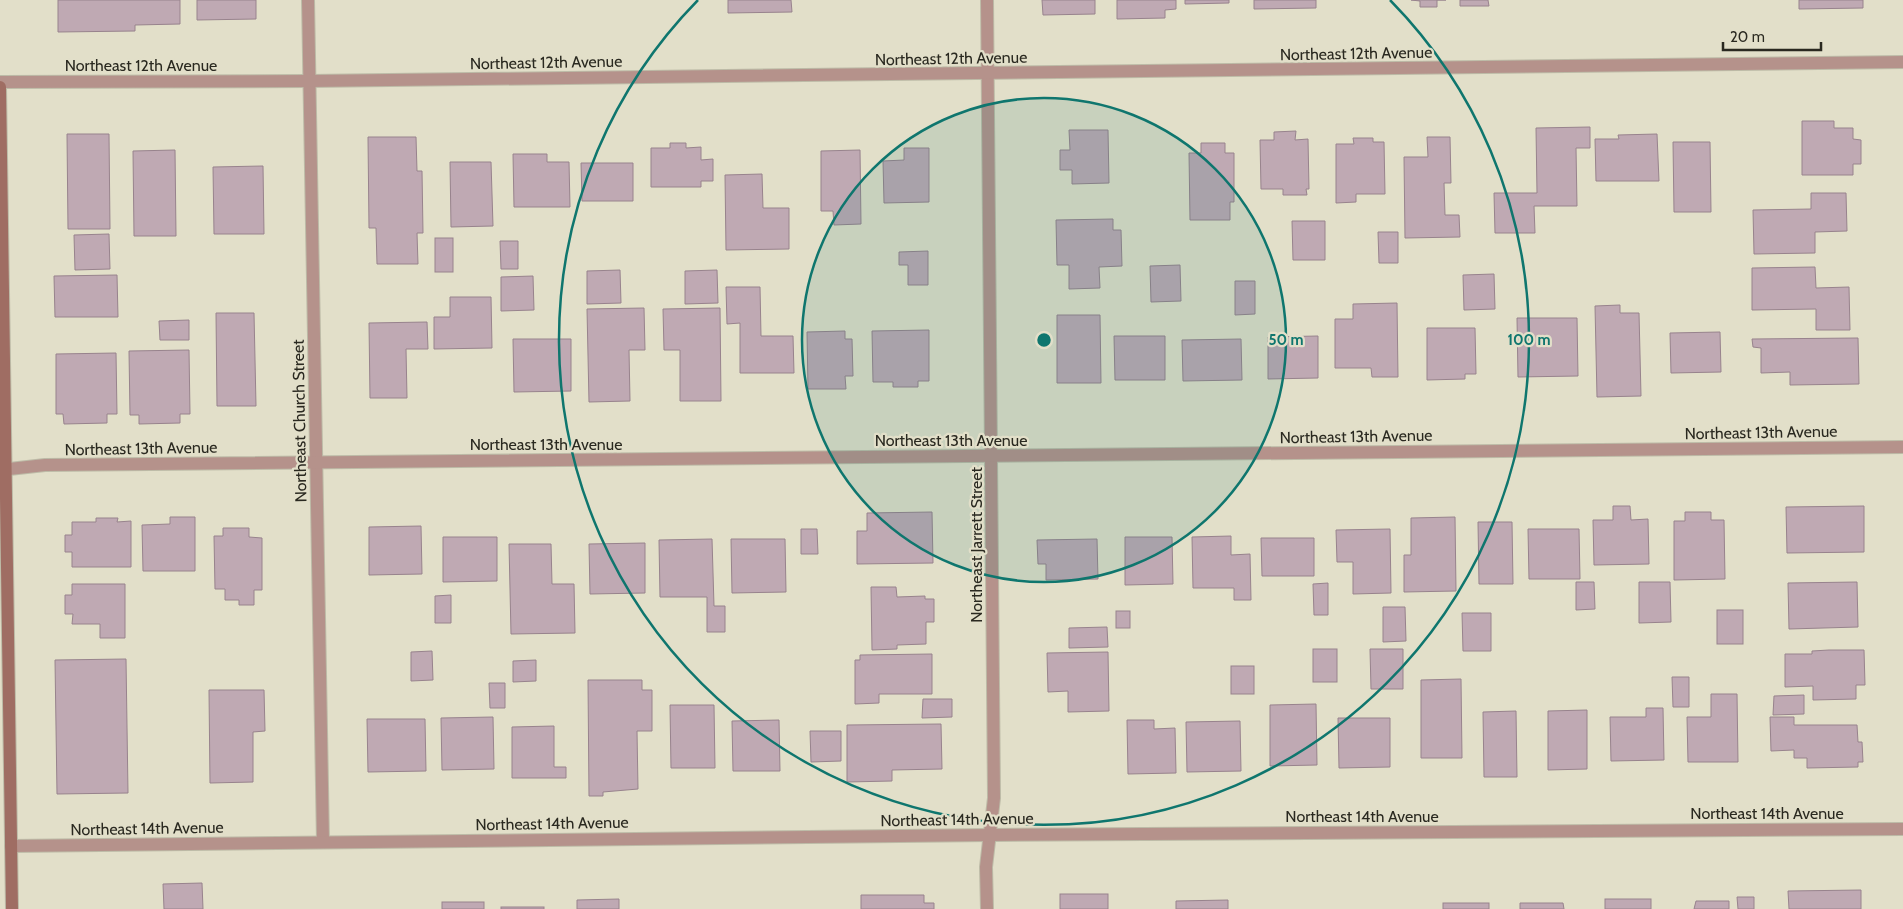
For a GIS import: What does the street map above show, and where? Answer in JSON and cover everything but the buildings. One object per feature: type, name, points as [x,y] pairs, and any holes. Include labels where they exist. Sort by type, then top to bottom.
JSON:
[{"type":"main road","points":[[0,86],[3,469],[12,909]]},
{"type":"street","name":"Northeast Church Street","points":[[308,0],[323,842]]},
{"type":"street","name":"Northeast Jarrett Street","points":[[987,0],[994,798],[986,867],[987,909]]},
{"type":"street","name":"Northeast 12th Avenue","points":[[0,82],[988,74],[1903,62]]},
{"type":"street","name":"Northeast 13th Avenue","points":[[3,469],[45,465],[1903,447]]},
{"type":"street","name":"Northeast 14th Avenue","points":[[11,846],[990,835],[1903,829]]}]
